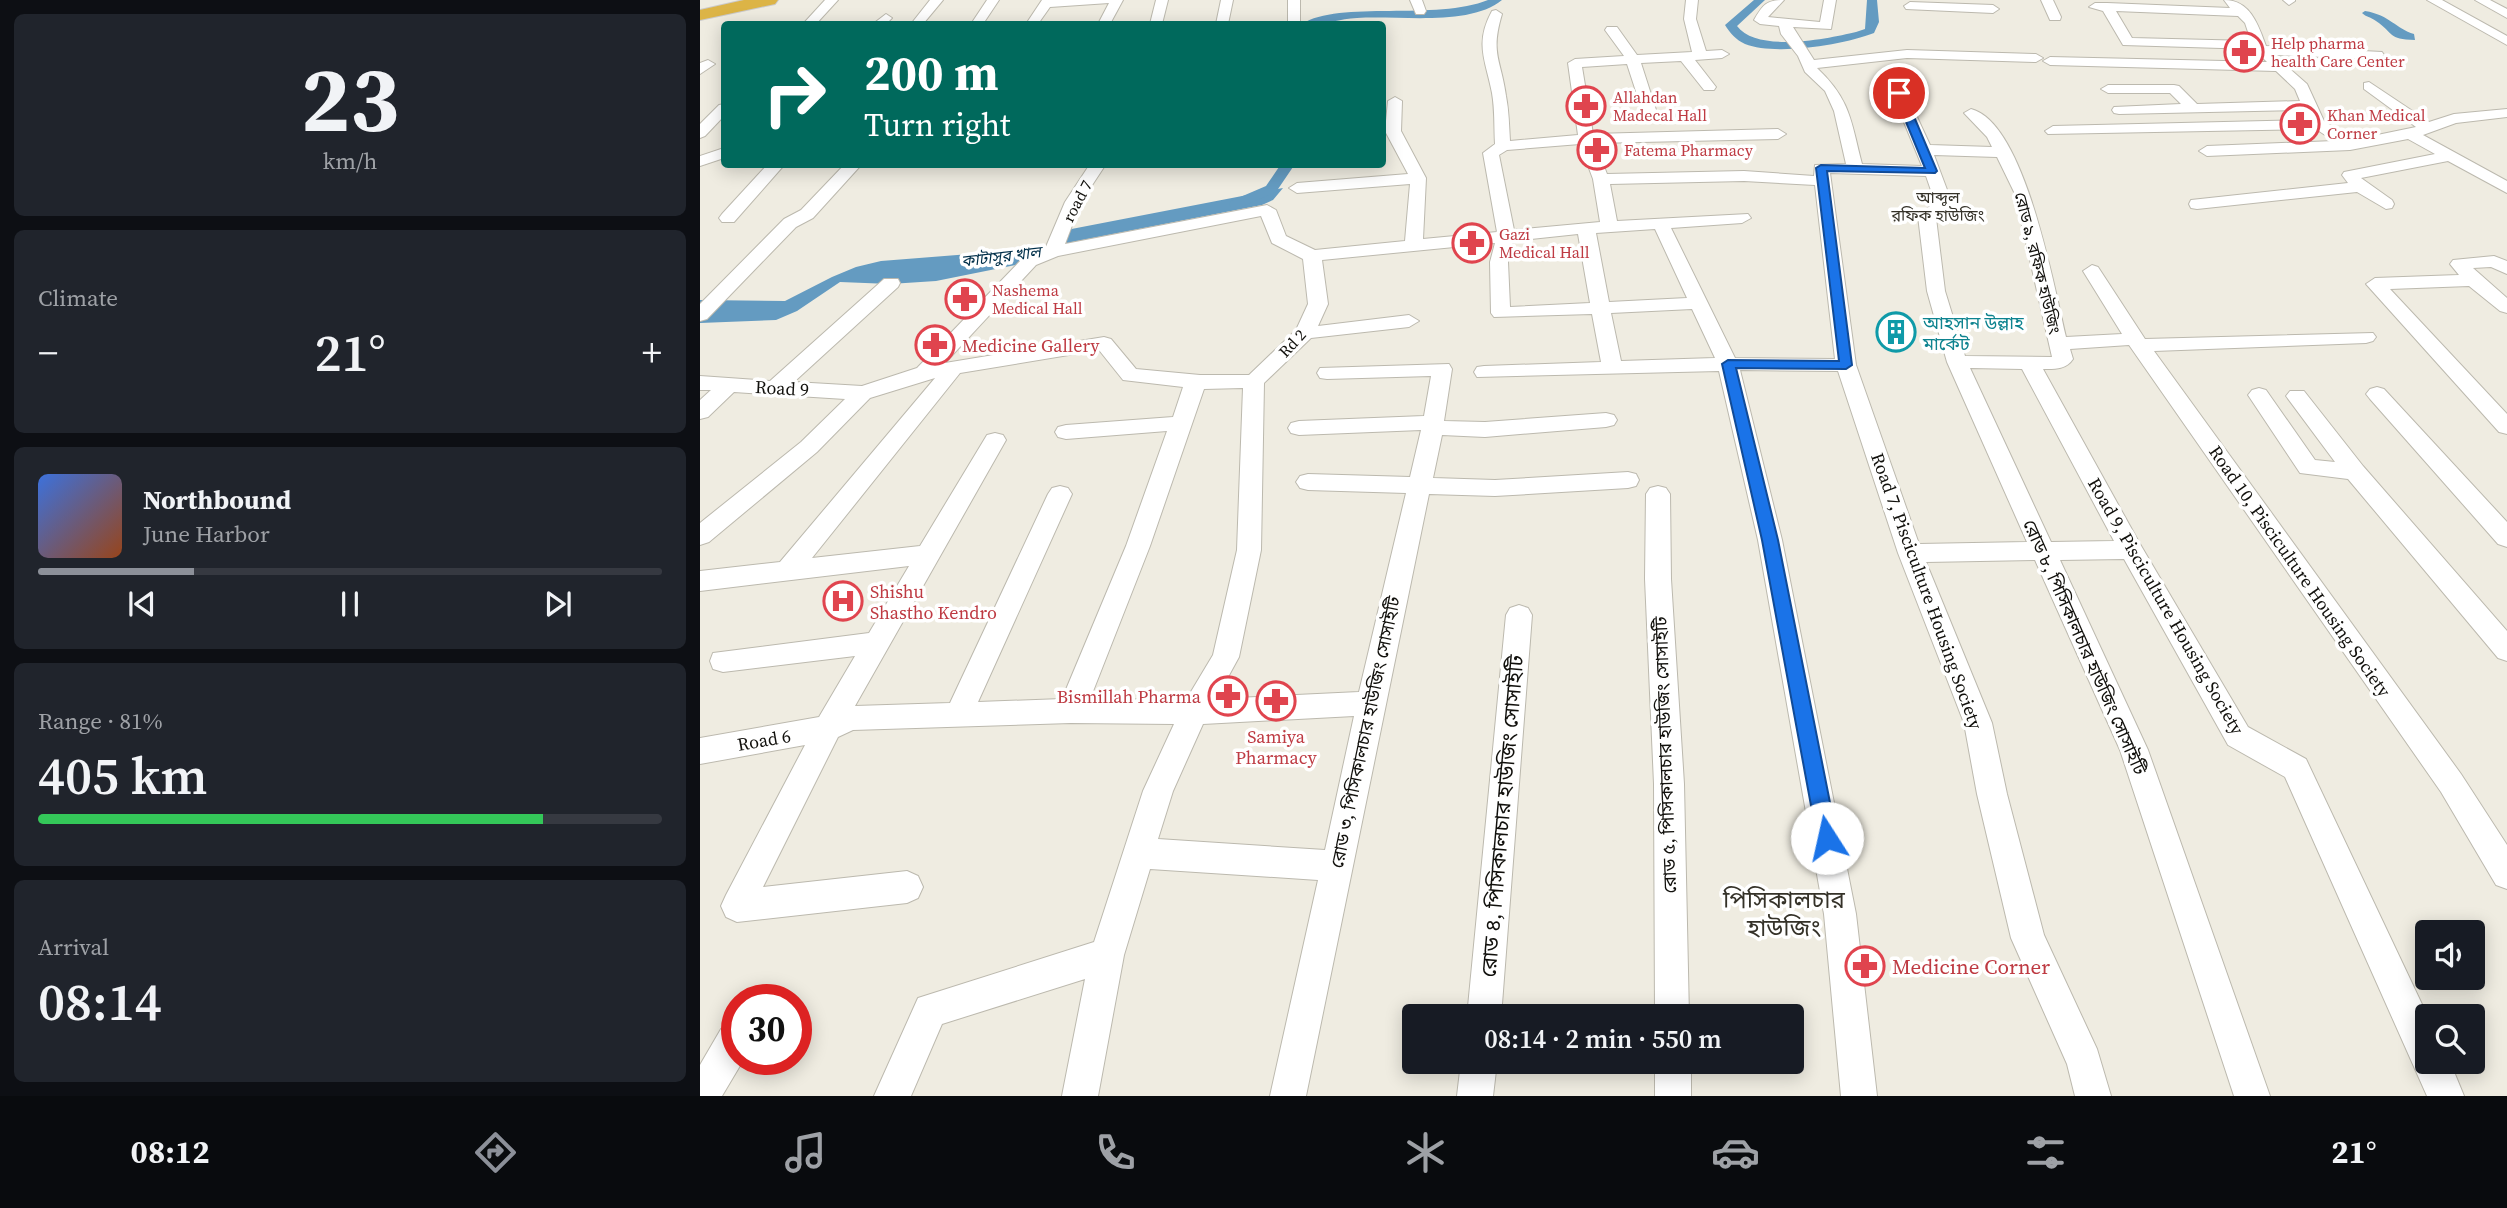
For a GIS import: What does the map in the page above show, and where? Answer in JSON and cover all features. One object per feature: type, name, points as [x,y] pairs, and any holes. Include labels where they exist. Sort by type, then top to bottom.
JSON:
[{"type":"highway","points":[[700,15],[769,0]]},
{"type":"street","points":[[811,21],[832,0]]},
{"type":"street","points":[[920,21],[937,0]]},
{"type":"street","points":[[979,21],[993,0]]},
{"type":"street","points":[[1034,21],[1047,1],[1107,0]]},
{"type":"street","points":[[1106,21],[1118,0]]},
{"type":"street","points":[[1157,21],[1162,0]]},
{"type":"street","points":[[1223,21],[1227,0]]},
{"type":"street","points":[[1294,0],[1294,21]]},
{"type":"street","points":[[1692,0],[1692,56],[1709,87]]},
{"type":"street","points":[[1779,0],[1768,7],[1760,20],[1787,29],[1826,26],[1830,0]]},
{"type":"street","points":[[2047,0],[2055,17]]},
{"type":"street","points":[[2230,0],[2251,22],[2259,47],[2302,86],[2319,124],[2350,145]]},
{"type":"street","points":[[2433,0],[2507,41]]},
{"type":"street","points":[[2482,0],[2507,14]]},
{"type":"street","points":[[1910,6],[1993,10]]},
{"type":"street","points":[[2244,12],[2101,7],[2128,42],[2377,55]]},
{"type":"street","points":[[1496,14],[1489,35],[1488,55],[1499,94],[1503,146]]},
{"type":"street","points":[[1787,29],[1807,60],[1831,89],[1842,111],[1854,169]]},
{"type":"street","points":[[1612,30],[1632,58],[1650,113]]},
{"type":"street","points":[[1609,226],[1601,179],[1586,139],[1575,63],[1722,54]]},
{"type":"street","points":[[1807,60],[1907,54],[1963,54],[2043,60],[2282,67]]},
{"type":"street","points":[[2369,86],[2426,127]]},
{"type":"street","points":[[2108,89],[2174,89],[2193,108]]},
{"type":"street","points":[[1601,179],[1744,176],[1823,181],[1821,168],[1932,171],[1899,93]]},
{"type":"street","points":[[1395,101],[1393,131],[1418,178],[1419,206],[1414,244]]},
{"type":"street","points":[[2119,110],[2310,105]]},
{"type":"street","points":[[700,109],[721,108]]},
{"type":"street","points":[[700,133],[721,111]]},
{"type":"street","name":"রোড ৯, রফিক হাউজিং","points":[[1972,113],[1994,135],[2023,194],[2058,344]]},
{"type":"street","points":[[2207,151],[2378,142],[2454,119],[2507,113]]},
{"type":"street","points":[[2053,131],[2319,124]]},
{"type":"street","points":[[1699,303],[1501,313],[1499,262],[1506,235],[1491,153],[1503,146],[1586,139],[1778,134]]},
{"type":"street","points":[[2410,134],[2507,188]]},
{"type":"street","points":[[1386,150],[1402,149]]},
{"type":"street","points":[[1924,150],[2004,152]]},
{"type":"street","points":[[700,161],[721,154]]},
{"type":"street","points":[[2386,204],[2360,187],[2350,175],[2451,156]]},
{"type":"street","points":[[728,218],[773,168]]},
{"type":"street","points":[[700,315],[790,223],[807,214],[850,168]]},
{"type":"street","name":"road 7","points":[[1056,246],[1073,202],[1095,168]]},
{"type":"street","name":"রোড ৮, পিসিকালচার হাউজিং সোসাইটি","points":[[1932,171],[1944,203],[1927,216],[1936,291],[1957,362],[2134,750],[2252,1096]]},
{"type":"street","points":[[1297,188],[1418,178]]},
{"type":"street","name":"Road 7, Pisciculture Housing Society","points":[[1823,181],[1846,365],[1910,553],[1978,723],[1992,794],[2028,938],[2084,1062],[2093,1096]]},
{"type":"street","points":[[2197,204],[2360,187]]},
{"type":"street","points":[[924,373],[1030,261],[1056,246],[1267,210],[1278,239],[1312,256],[1506,235],[1742,218]]},
{"type":"street","points":[[1660,222],[1728,364],[1770,540],[1840,914],[1859,1096]]},
{"type":"street","points":[[1586,228],[1612,368]]},
{"type":"street","name":"Rd 2","points":[[1254,381],[1305,333],[1318,304],[1312,256]]},
{"type":"street","points":[[2507,269],[2494,261],[2459,264],[2473,281],[2507,307]]},
{"type":"street","name":"Road 10, Pisciculture Housing Society","points":[[2092,271],[2137,342],[2451,783],[2507,874]]},
{"type":"street","points":[[2473,281],[2375,284],[2507,427]]},
{"type":"street","points":[[776,387],[891,283]]},
{"type":"street","points":[[1305,333],[1409,321]]},
{"type":"street","points":[[1957,362],[2061,362],[2063,359],[2058,344],[2366,337]]},
{"type":"street","points":[[700,536],[808,447],[863,393],[924,373],[1104,343],[1130,375],[1196,382],[1254,381],[1249,550],[1226,657],[1194,712],[1158,791],[1107,955],[1080,1096]]},
{"type":"street","name":"Road 9, Pisciculture Housing Society","points":[[2029,363],[2131,550],[2238,736],[2251,746],[2285,758],[2296,768],[2415,1028]]},
{"type":"street","points":[[1484,372],[1728,364],[1846,365]]},
{"type":"street","name":"রোড ৩, পিসিকালচার হাউজিং সোসাইটি","points":[[1287,1096],[1394,593],[1434,428],[1442,369],[1327,373]]},
{"type":"street","points":[[789,569],[952,370]]},
{"type":"street","points":[[1071,711],[1138,546],[1196,382]]},
{"type":"street","name":"Road 9","points":[[700,383],[863,393]]},
{"type":"street","points":[[700,412],[729,385]]},
{"type":"street","points":[[2377,394],[2507,538]]},
{"type":"street","points":[[2259,395],[2308,467],[2355,472]]},
{"type":"street","points":[[2297,396],[2355,472],[2507,650]]},
{"type":"street","points":[[1299,428],[1422,423],[1434,428],[1480,429],[1606,419]]},
{"type":"street","points":[[1066,432],[1182,423]]},
{"type":"street","points":[[907,887],[737,906],[828,729],[995,440]]},
{"type":"street","points":[[1308,482],[1495,488],[1628,480]]},
{"type":"street","points":[[958,716],[1060,494]]},
{"type":"street","name":"রোড ৫, পিসিকালচার হাউজিং সোসাইটি","points":[[1658,494],[1658,579],[1670,783],[1672,1004]]},
{"type":"street","points":[[1910,553],[2131,550]]},
{"type":"street","points":[[700,581],[928,554]]},
{"type":"street","name":"রোড ৪, পিসিকালচার হাউজিং সোসাইটি","points":[[1486,1004],[1519,615]]},
{"type":"street","points":[[723,661],[877,643]]},
{"type":"street","name":"Road 6","points":[[700,751],[828,729],[851,718],[1071,711],[1194,712],[1371,703]]},
{"type":"street","points":[[1139,853],[1338,866]]},
{"type":"street","points":[[892,1096],[930,1010],[1107,955]]},
{"type":"street","points":[[702,1096],[721,1064]]},
{"type":"street","points":[[1475,1096],[1478,1074]]},
{"type":"street","points":[[1673,1074],[1673,1096]]},
{"type":"street","points":[[2436,1074],[2446,1096]]},
{"type":"water","points":[[2365,11],[2381,16],[2414,34],[2415,40],[2395,37],[2362,13]]},
{"type":"water","points":[[1283,188],[1273,200],[1262,205],[1072,242],[1051,258],[936,281],[890,284],[840,282],[797,311],[776,320],[700,323],[700,300],[785,301],[856,267],[881,261],[1046,248],[1056,232]]},
{"type":"waterway","name":"কাটাসুর খাল","points":[[1320,21],[1355,14],[1455,12],[1477,8],[1497,0]]},
{"type":"waterway","name":"কাটাসুর খাল","points":[[1760,0],[1731,25],[1748,41],[1762,44],[1811,43],[1860,35],[1870,31],[1873,22],[1872,0]]},
{"type":"waterway","name":"কাটাসুর খাল","points":[[1236,204],[1271,189],[1285,168]]},
{"type":"place","name":"Help pharma health Care Center","points":[[2244,52]]},
{"type":"place","name":"Allahdan Madecal Hall","points":[[1586,106]]},
{"type":"place","name":"Khan Medical Corner","points":[[2300,124]]},
{"type":"place","name":"Fatema Pharmacy","points":[[1597,150]]},
{"type":"place","name":"Gazi Medical Hall","points":[[1472,243]]},
{"type":"place","name":"Nashema Medical Hall","points":[[965,299]]},
{"type":"place","name":"আহসান উল্লাহ মার্কেট","points":[[1896,332]]},
{"type":"place","name":"Medicine Gallery","points":[[935,345]]},
{"type":"place","name":"Shishu Shastho Kendro","points":[[843,601]]},
{"type":"place","name":"Bismillah Pharma","points":[[1228,696]]},
{"type":"place","name":"Samiya Pharmacy","points":[[1276,701]]},
{"type":"place","name":"Medicine Corner","points":[[1865,966]]},
{"type":"district","name":"আব্দুল রফিক হাউজিং","points":[[1938,206]]},
{"type":"district","name":"পিসিকালচার হাউজিং","points":[[1784,913]]},
{"type":"route","points":[[1827,838],[1770,540],[1728,364],[1846,365],[1821,168],[1932,171],[1899,93]]}]
